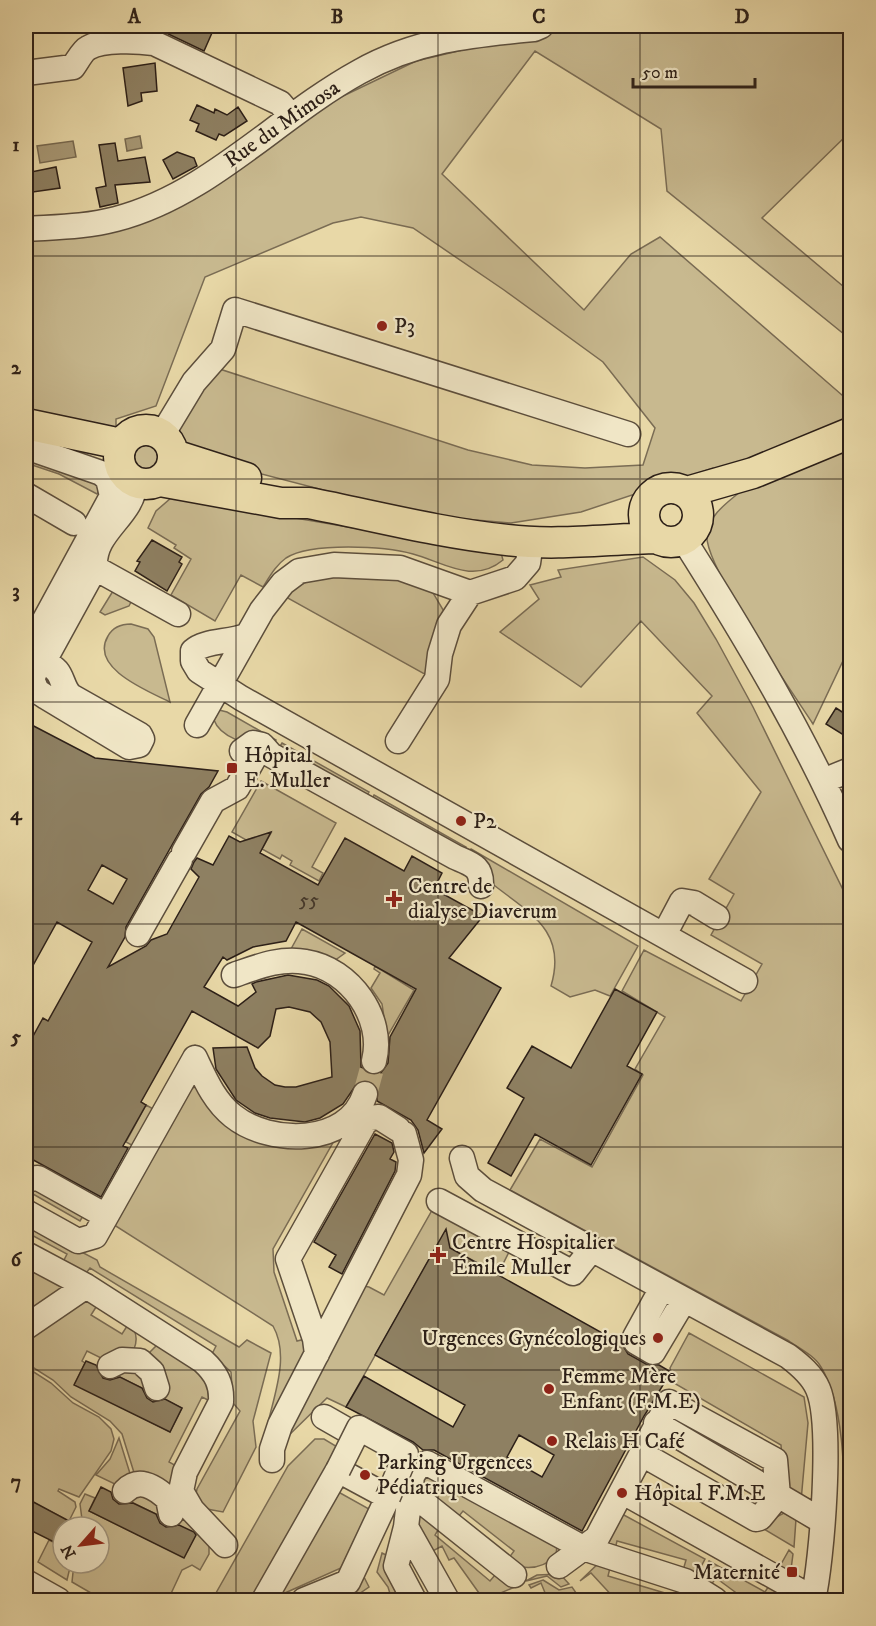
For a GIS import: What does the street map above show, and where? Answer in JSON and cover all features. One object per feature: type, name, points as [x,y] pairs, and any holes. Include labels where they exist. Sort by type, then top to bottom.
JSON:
[{"type":"main road","points":[[26,424],[143,467]]},
{"type":"main road","points":[[26,437],[143,467],[286,490],[309,503],[464,534],[560,543],[593,539],[674,520],[753,473],[850,433]]},
{"type":"street","name":"Rue du Mimosa","points":[[26,229],[75,226],[116,219],[145,208],[195,184],[358,72],[417,46],[454,37],[534,29],[542,26]]},
{"type":"street","points":[[26,73],[73,67],[87,48],[136,40],[154,43],[280,103],[291,116]]},
{"type":"street","points":[[34,654],[95,568],[107,563],[127,527],[143,467],[194,382],[223,349],[235,310],[628,434]]},
{"type":"street","points":[[26,447],[102,473],[108,479],[112,496],[36,636],[26,641]]},
{"type":"street","points":[[26,495],[74,523]]},
{"type":"street","points":[[674,520],[760,665],[823,781],[850,840]]},
{"type":"street","points":[[197,726],[262,610],[292,575],[307,568],[375,565],[400,568],[470,593],[515,578],[528,563],[531,542]]},
{"type":"street","points":[[95,568],[178,614]]},
{"type":"street","points":[[398,741],[437,679],[442,648],[449,625],[470,593]]},
{"type":"street","points":[[248,635],[231,642],[201,644],[193,651],[193,661],[199,671],[220,685],[746,981]]},
{"type":"street","points":[[138,934],[213,801],[237,788],[254,743],[262,745],[271,755],[455,857],[477,866],[481,875],[481,885]]},
{"type":"street","points":[[823,781],[850,770]]},
{"type":"street","points":[[664,935],[682,901],[694,903],[717,916]]},
{"type":"street","points":[[234,975],[282,961],[306,962],[344,980],[359,994],[368,1011],[377,1047],[374,1061]]},
{"type":"street","points":[[26,1212],[78,1241],[95,1236],[195,1058],[219,1101],[244,1124],[265,1134],[299,1136],[321,1132],[358,1120],[379,1117],[401,1131],[411,1160],[406,1182],[280,1425],[272,1449],[272,1460]]},
{"type":"street","points":[[317,1354],[315,1339],[288,1258],[358,1120],[365,1094]]},
{"type":"street","points":[[462,1158],[467,1176],[483,1190],[788,1356],[812,1378],[822,1402],[822,1521],[813,1600],[623,1492]]},
{"type":"street","points":[[26,1179],[38,1178],[106,1216]]},
{"type":"street","points":[[406,1182],[573,1273],[592,1249]]},
{"type":"street","points":[[26,1254],[86,1286],[208,1366],[219,1382],[222,1390],[221,1402],[185,1472],[173,1502]]},
{"type":"street","points":[[26,1328],[86,1286]]},
{"type":"street","points":[[662,1288],[636,1337],[636,1342],[653,1352],[684,1300]]},
{"type":"street","points":[[140,1361],[147,1326]]},
{"type":"street","points":[[110,1366],[122,1360],[140,1361],[152,1372],[157,1388]]},
{"type":"street","points":[[324,1417],[352,1433]]},
{"type":"street","points":[[559,1566],[597,1538],[623,1492],[656,1423],[768,1486],[778,1496],[822,1521]]},
{"type":"street","points":[[264,1600],[338,1470],[359,1428],[406,1454],[398,1498],[406,1527],[447,1600]]},
{"type":"street","points":[[642,1454],[756,1519],[760,1518],[778,1496]]},
{"type":"street","points":[[304,1600],[348,1582],[416,1467],[427,1463],[437,1466],[583,1548],[694,1585],[715,1600]]},
{"type":"street","points":[[338,1470],[398,1498],[420,1500],[514,1575]]},
{"type":"street","points":[[124,1491],[135,1484],[143,1484],[173,1502],[192,1510],[225,1545]]},
{"type":"street","points":[[406,1527],[396,1566],[414,1600]]},
{"type":"street","points":[[26,1582],[49,1598]]},
{"type":"shaded area","points":[[587,26],[850,26],[850,132],[762,218],[850,292],[850,339],[667,191],[661,129],[535,51],[442,174],[584,310],[631,254],[660,237],[850,402],[850,646],[813,724],[750,628],[718,571],[709,548],[707,533],[712,520],[720,509],[741,491],[713,468],[581,512],[511,523],[419,515],[189,455],[170,409],[198,362],[468,450],[532,465],[585,468],[643,465],[655,428],[603,362],[413,228],[361,217],[333,223],[205,277],[156,406],[116,419],[116,436],[26,411],[26,239],[109,231],[293,120],[416,61],[538,32]]},
{"type":"shaded area","points":[[140,136],[142,148],[127,151],[125,139]]},
{"type":"shaded area","points":[[73,141],[76,157],[40,163],[37,146]]},
{"type":"shaded area","points":[[146,444],[156,448],[160,458],[156,468],[146,472],[136,468],[132,458],[136,448]]},
{"type":"shaded area","points":[[26,456],[102,486],[97,494],[59,474],[26,463]]},
{"type":"shaded area","points":[[179,491],[230,507],[501,553],[503,560],[480,571],[469,571],[413,554],[385,549],[348,547],[297,553],[286,558],[276,567],[263,587],[241,575],[215,621],[171,595],[191,559],[174,548],[176,545],[148,528],[156,511]]},
{"type":"shaded area","points":[[643,557],[675,580],[694,603],[716,639],[753,707],[850,904],[850,1544],[845,1539],[844,1474],[836,1405],[821,1367],[815,1359],[789,1341],[510,1190],[540,1139],[592,1167],[643,1075],[635,1069],[665,1017],[622,991],[644,950],[741,1001],[762,964],[711,935],[734,894],[709,879],[761,792],[697,713],[712,696],[641,621],[581,687],[500,632],[539,599],[530,585],[561,577],[558,570]]},
{"type":"shaded area","points":[[350,576],[399,577],[432,591],[445,613],[428,676],[284,596],[300,585],[315,579]]},
{"type":"shaded area","points":[[113,591],[133,598],[129,606],[105,615],[100,612]]},
{"type":"shaded area","points":[[131,624],[148,629],[154,637],[170,702],[124,677],[113,668],[107,658],[104,648],[112,630]]},
{"type":"shaded area","points":[[219,710],[227,712],[276,740],[271,749],[238,740],[223,732],[214,720]]},
{"type":"shaded area","points":[[282,743],[369,792],[366,797],[279,748]]},
{"type":"shaded area","points":[[261,781],[336,823],[312,867],[323,873],[319,881],[290,865],[292,861],[282,855],[280,859],[262,849],[271,833],[246,840],[232,832]]},
{"type":"shaded area","points":[[374,795],[466,847],[461,857],[372,800]]},
{"type":"shaded area","points":[[471,849],[638,946],[610,996],[595,990],[570,997],[551,986],[555,966],[554,950],[549,936],[530,913],[487,879],[466,858]]},
{"type":"shaded area","points":[[302,929],[345,953],[334,961],[291,949]]},
{"type":"shaded area","points":[[375,966],[414,990],[387,1037],[382,1004],[371,988],[380,973],[374,969]]},
{"type":"shaded area","points":[[196,1087],[230,1122],[335,1139],[273,1249],[274,1272],[297,1341],[309,1338],[310,1347],[267,1427],[280,1363],[278,1338],[273,1326],[111,1223],[188,1089]]},
{"type":"shaded area","points":[[146,1105],[157,1111],[137,1148],[126,1142]]},
{"type":"shaded area","points":[[26,1185],[86,1211],[80,1221],[26,1190]]},
{"type":"shaded area","points":[[435,1205],[511,1248],[498,1274],[439,1242],[346,1407],[327,1398],[284,1440],[358,1285],[369,1287],[384,1295]]},
{"type":"shaded area","points":[[26,1223],[97,1260],[100,1267],[239,1347],[247,1340],[271,1353],[253,1421],[256,1447],[223,1512],[207,1509],[195,1498],[197,1489],[240,1411],[233,1403],[231,1372],[212,1354],[216,1346],[90,1268],[83,1277],[62,1264],[67,1254],[26,1232]]},
{"type":"shaded area","points":[[34,1266],[65,1288],[36,1311],[26,1306],[26,1291],[31,1279],[28,1277]]},
{"type":"shaded area","points":[[86,1299],[98,1304],[91,1315],[122,1334],[129,1323],[135,1332],[136,1342],[134,1349],[107,1361],[87,1351],[82,1361],[85,1363],[75,1384],[170,1432],[182,1408],[158,1396],[150,1352],[157,1345],[203,1371],[212,1402],[202,1397],[169,1462],[180,1468],[174,1486],[136,1479],[122,1434],[110,1421],[71,1397],[53,1380],[26,1363],[28,1335]]},
{"type":"shaded area","points":[[689,1333],[804,1397],[808,1423],[801,1501],[784,1488],[781,1445],[667,1379],[671,1372],[670,1368]]},
{"type":"shaded area","points":[[137,1366],[150,1392],[111,1373]]},
{"type":"shaded area","points":[[26,1367],[51,1383],[73,1403],[99,1417],[111,1429],[114,1439],[111,1451],[79,1497],[59,1489],[58,1491],[75,1502],[76,1507],[72,1515],[57,1515],[30,1501],[31,1498],[26,1495]]},
{"type":"shaded area","points":[[119,1438],[132,1480],[121,1487],[96,1475],[110,1459]]},
{"type":"shaded area","points":[[315,1439],[324,1439],[339,1448],[259,1600],[212,1600],[288,1466]]},
{"type":"shaded area","points":[[420,1471],[557,1544],[556,1556],[544,1564],[532,1567],[506,1562],[514,1551],[463,1511],[455,1521],[417,1491]]},
{"type":"shaded area","points":[[333,1489],[369,1509],[341,1568],[285,1593],[278,1600],[269,1600]]},
{"type":"shaded area","points":[[131,1491],[160,1499],[164,1518],[125,1499]]},
{"type":"shaded area","points":[[85,1494],[95,1498],[89,1511],[97,1515],[81,1515],[80,1504]]},
{"type":"shaded area","points":[[176,1505],[209,1543],[209,1554],[200,1570],[192,1565],[182,1570],[168,1600],[103,1600],[72,1582],[73,1575],[111,1575],[111,1522],[184,1557],[196,1534],[172,1522]]},
{"type":"shaded area","points":[[413,1512],[442,1523],[435,1535],[490,1581],[500,1569],[517,1586],[484,1600],[454,1558],[449,1560],[442,1546],[429,1553]]},
{"type":"shaded area","points":[[784,1513],[796,1519],[794,1547],[759,1526]]},
{"type":"shaded area","points":[[622,1514],[705,1559],[695,1578],[682,1574],[686,1560],[617,1541],[614,1554],[603,1551]]},
{"type":"shaded area","points":[[49,1540],[51,1541],[51,1570],[38,1562]]},
{"type":"shaded area","points":[[789,1550],[793,1554],[790,1577],[776,1573]]},
{"type":"shaded area","points":[[382,1553],[386,1555],[384,1566],[392,1568],[400,1592],[391,1597],[388,1587],[377,1572]]},
{"type":"shaded area","points":[[602,1560],[611,1564],[608,1576],[675,1596],[679,1583],[692,1589],[684,1600],[616,1600],[591,1573],[580,1581]]},
{"type":"shaded area","points":[[709,1561],[765,1592],[772,1581],[796,1600],[746,1600],[716,1578],[707,1590],[698,1581]]},
{"type":"shaded area","points":[[361,1571],[369,1587],[350,1600],[315,1600]]},
{"type":"shaded area","points":[[560,1574],[569,1584],[561,1587],[547,1576],[526,1581],[537,1575]]},
{"type":"shaded area","points":[[59,1575],[68,1575],[67,1580]]},
{"type":"shaded area","points":[[543,1580],[559,1590],[572,1587],[581,1600],[548,1600],[541,1583],[531,1588],[529,1585]]},
{"type":"building","points":[[132,26],[215,26],[204,51],[160,30]]},
{"type":"building","points":[[155,63],[157,91],[141,93],[142,101],[128,106],[123,68]]},
{"type":"building","points":[[197,105],[214,113],[215,109],[227,115],[238,107],[247,121],[224,136],[219,134],[216,140],[196,131],[199,124],[190,120]]},
{"type":"building","points":[[115,143],[118,161],[145,157],[150,182],[115,185],[118,203],[100,207],[96,188],[106,186],[99,145]]},
{"type":"building","points":[[177,152],[194,158],[197,166],[173,179],[163,160]]},
{"type":"building","points":[[56,167],[60,188],[26,193],[26,173]]},
{"type":"building","points":[[152,540],[182,557],[179,562],[182,564],[167,591],[135,571],[140,562],[137,561]]},
{"type":"building","points":[[836,708],[850,717],[850,739],[826,724]]},
{"type":"building","points":[[26,722],[95,758],[218,771],[209,787],[201,794],[172,845],[126,927],[125,937],[108,967],[146,946],[151,940],[167,934],[199,877],[191,869],[197,858],[213,865],[229,836],[240,842],[271,832],[260,853],[318,885],[345,838],[404,871],[412,856],[442,873],[434,889],[483,916],[449,958],[501,988],[427,1120],[442,1129],[424,1153],[418,1130],[411,1120],[377,1101],[377,1087],[371,1081],[358,1082],[343,1104],[320,1118],[305,1122],[270,1118],[255,1113],[236,1100],[216,1069],[213,1048],[247,1047],[255,1068],[275,1085],[296,1087],[332,1077],[330,1042],[321,1022],[310,1012],[289,1007],[276,1009],[270,1036],[258,1048],[192,1011],[141,1102],[146,1105],[123,1146],[128,1148],[101,1197],[26,1156],[26,1049],[43,1018],[48,1021],[92,942],[57,922],[26,978]],"holes":[[[102,865],[127,879],[113,904],[88,890]],[[296,922],[416,989],[390,1037],[388,1063],[380,1074],[372,1075],[361,1067],[360,1031],[349,1006],[329,986],[317,980],[288,975],[256,982],[252,984],[256,992],[238,1006],[204,987],[223,957],[227,960],[253,947],[286,941]]]},
{"type":"building","points":[[615,989],[657,1012],[627,1066],[642,1074],[591,1165],[535,1134],[511,1176],[488,1163],[524,1098],[507,1088],[532,1046],[571,1068]]},
{"type":"building","points":[[375,1134],[392,1143],[394,1152],[390,1159],[396,1162],[395,1171],[342,1274],[329,1267],[336,1255],[314,1242]]},
{"type":"building","name":"Femme Mère Enfant (F.M.E)","points":[[446,1229],[450,1248],[622,1344],[628,1354],[646,1364],[659,1365],[671,1372],[644,1416],[582,1531],[434,1450],[423,1450],[413,1442],[346,1407],[364,1376],[453,1427],[465,1405],[375,1355]],"holes":[[[519,1435],[554,1455],[542,1477],[507,1457]]]},
{"type":"building","points":[[86,1361],[96,1365],[103,1378],[110,1380],[120,1377],[142,1388],[147,1398],[153,1402],[165,1399],[182,1408],[170,1432],[74,1385]]},
{"type":"building","points":[[101,1487],[111,1492],[113,1499],[119,1504],[133,1503],[156,1514],[160,1523],[166,1527],[179,1525],[196,1535],[184,1558],[111,1522],[111,1515],[97,1515],[89,1511]]},
{"type":"building","points":[[26,1498],[58,1515],[51,1515],[51,1540],[26,1528]]},
{"type":"tunnel","points":[[365,1094],[374,1061]]},
{"type":"place","name":"P3","points":[[382,326]]},
{"type":"place","name":"Hôpital E. Muller","points":[[232,768]]},
{"type":"place","name":"P2","points":[[461,821]]},
{"type":"place","name":"Centre de dialyse Diaverum","points":[[394,899]]},
{"type":"place","name":"Centre Hospitalier Émile Muller","points":[[438,1255]]},
{"type":"place","name":"Urgences Gynécologiques","points":[[658,1338]]},
{"type":"place","name":"Femme Mère Enfant (F.M.E)","points":[[549,1389]]},
{"type":"place","name":"Relais H Café","points":[[552,1441]]},
{"type":"place","name":"Parking Urgences Pédiatriques","points":[[365,1475]]},
{"type":"place","name":"Hôpital F.M.E","points":[[622,1493]]},
{"type":"place","name":"Maternité","points":[[792,1572]]}]
